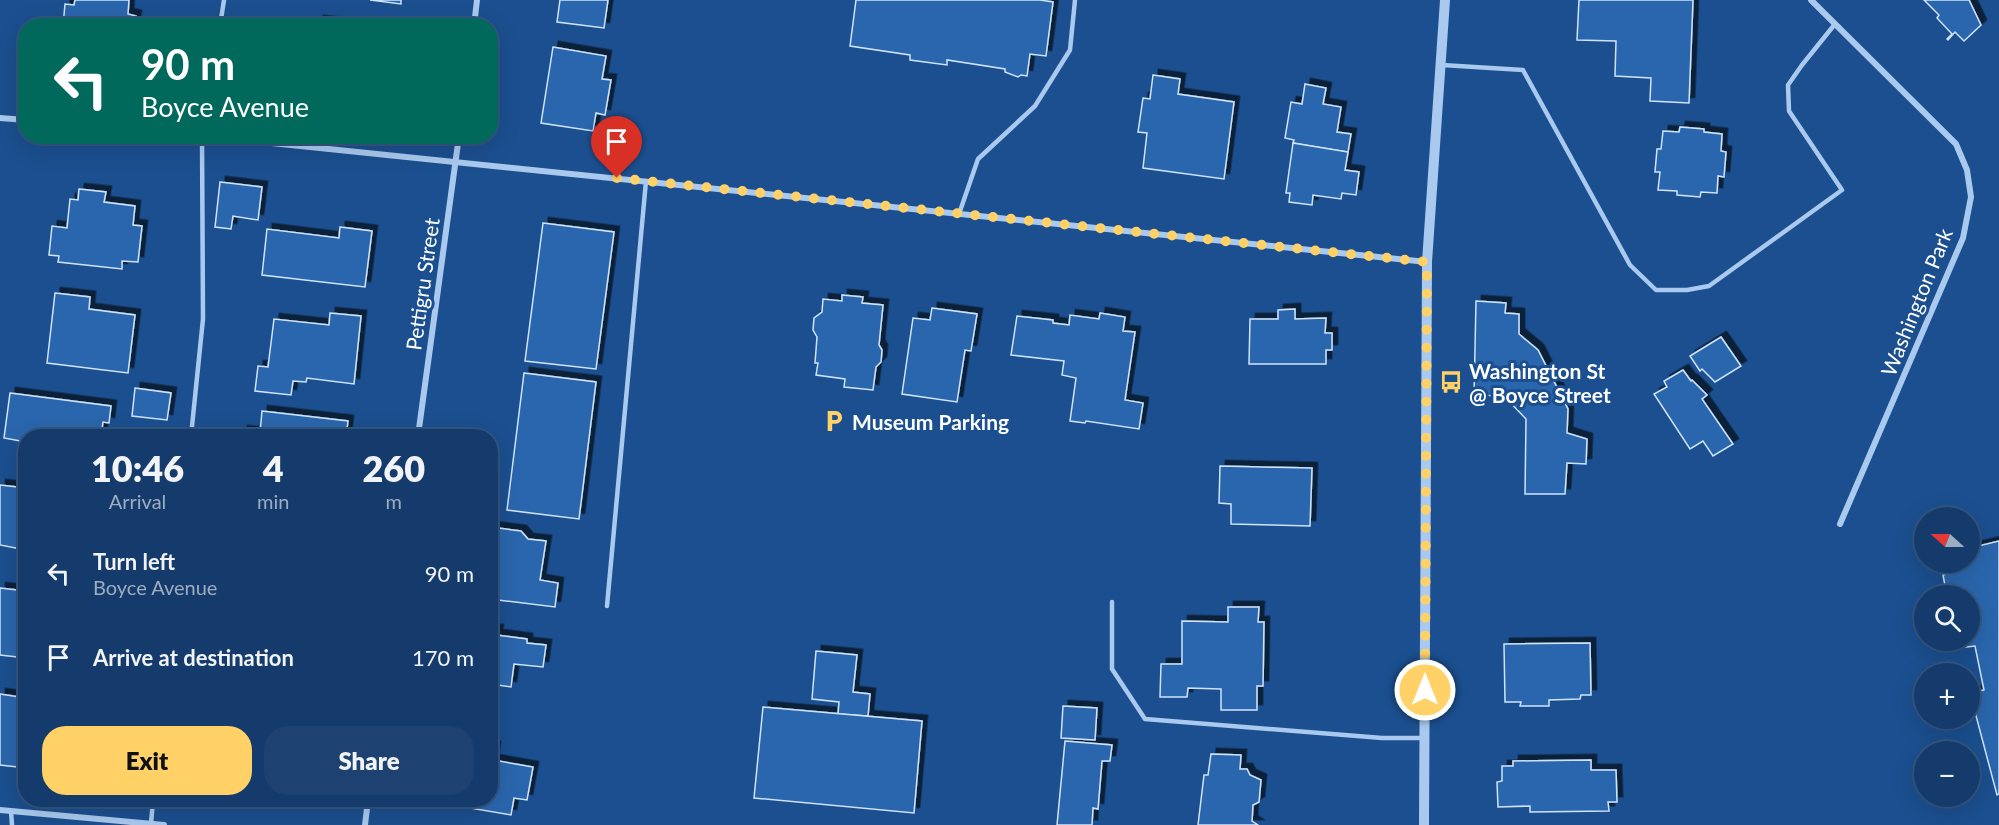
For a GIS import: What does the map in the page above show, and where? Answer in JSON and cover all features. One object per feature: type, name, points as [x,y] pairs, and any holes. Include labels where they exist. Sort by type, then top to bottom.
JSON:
[{"type":"street","points":[[475,18],[477,0]]},
{"type":"street","points":[[1424,825],[1427,262],[1445,0]]},
{"type":"street","name":"Washington Park","points":[[1811,0],[1956,144],[1967,170],[1971,197],[1963,238],[1840,524]]},
{"type":"street","points":[[0,118],[18,119]]},
{"type":"street","points":[[277,144],[1427,262]]},
{"type":"street","name":"Pettigru Street","points":[[419,429],[458,144]]},
{"type":"street","points":[[365,825],[367,807]]},
{"type":"street","points":[[0,810],[164,825]]},
{"type":"lane","points":[[221,18],[224,0]]},
{"type":"lane","points":[[959,214],[978,159],[1035,106],[1070,50],[1075,0]]},
{"type":"lane","points":[[1442,65],[1523,70],[1630,265],[1656,290],[1687,290],[1709,286],[1842,190],[1789,111],[1788,85],[1835,24]]},
{"type":"lane","points":[[192,429],[203,320],[202,144]]},
{"type":"lane","points":[[608,606],[646,181]]},
{"type":"lane","points":[[1112,602],[1112,669],[1145,719],[1382,738],[1424,738]]},
{"type":"lane","points":[[151,824],[152,807]]},
{"type":"lane","points":[[11,812],[12,825]]},
{"type":"building","points":[[75,0],[129,0],[128,14],[136,16],[136,18],[64,18],[65,4],[74,5]]},
{"type":"building","points":[[370,0],[401,0],[401,4]]},
{"type":"building","points":[[560,0],[608,0],[604,28],[557,22]]},
{"type":"building","points":[[856,0],[1040,0],[1053,2],[1046,56],[1030,54],[1027,76],[1018,77],[1005,72],[1005,69],[947,60],[947,65],[910,60],[910,55],[850,46]]},
{"type":"building","points":[[1579,0],[1693,0],[1689,103],[1650,101],[1651,78],[1615,76],[1616,41],[1577,40]]},
{"type":"building","points":[[1924,0],[1969,0],[1981,25],[1964,41],[1955,32],[1948,40],[1952,34],[1937,18],[1939,15]]},
{"type":"building","points":[[553,47],[606,56],[602,79],[611,80],[605,115],[596,113],[593,131],[541,123]]},
{"type":"building","points":[[1153,75],[1180,79],[1178,94],[1234,102],[1224,179],[1143,168],[1147,133],[1138,132],[1143,98],[1150,99]]},
{"type":"building","points":[[1305,84],[1326,88],[1323,104],[1341,107],[1337,132],[1351,134],[1348,152],[1293,143],[1294,140],[1285,138],[1291,102],[1302,104]]},
{"type":"building","points":[[1680,127],[1704,129],[1704,132],[1722,134],[1721,151],[1726,152],[1724,177],[1718,176],[1717,193],[1701,192],[1700,197],[1677,195],[1677,191],[1658,190],[1660,172],[1655,172],[1657,149],[1661,149],[1663,131],[1679,132]]},
{"type":"building","points":[[1293,143],[1348,152],[1345,170],[1359,172],[1356,195],[1342,193],[1341,199],[1313,195],[1312,205],[1289,202],[1290,193],[1286,193]]},
{"type":"building","points":[[220,182],[262,187],[258,220],[233,216],[231,229],[215,227]]},
{"type":"building","points":[[79,189],[106,192],[104,202],[135,206],[133,225],[142,226],[138,262],[122,261],[122,269],[58,262],[59,256],[49,255],[52,226],[67,228],[70,199],[78,200]]},
{"type":"building","points":[[543,223],[614,232],[596,369],[525,361]]},
{"type":"building","points":[[340,227],[372,231],[365,287],[262,275],[267,229],[339,238]]},
{"type":"building","points":[[55,293],[90,297],[89,309],[135,315],[128,373],[47,363]]},
{"type":"building","points":[[842,295],[863,297],[862,303],[883,305],[879,345],[882,350],[881,362],[876,367],[873,390],[844,387],[845,379],[816,375],[818,363],[815,363],[817,337],[813,330],[814,318],[822,312],[823,299],[842,301]]},
{"type":"building","points":[[1476,301],[1506,303],[1505,313],[1519,314],[1519,334],[1538,350],[1568,409],[1567,433],[1587,439],[1586,464],[1567,463],[1565,494],[1525,494],[1526,419],[1504,396],[1474,395]]},
{"type":"building","points":[[932,308],[977,314],[971,351],[965,350],[957,402],[902,394],[913,318],[930,320]]},
{"type":"building","points":[[1295,309],[1295,319],[1326,318],[1325,333],[1332,333],[1332,350],[1326,350],[1326,364],[1249,364],[1250,319],[1278,319],[1278,310]]},
{"type":"building","points":[[330,313],[361,316],[354,384],[307,378],[306,382],[293,381],[291,395],[255,391],[258,366],[268,367],[274,319],[329,325]]},
{"type":"building","points":[[1100,313],[1125,317],[1123,331],[1135,332],[1125,400],[1143,403],[1139,429],[1086,421],[1085,423],[1070,421],[1076,378],[1062,375],[1064,361],[1011,355],[1017,316],[1053,320],[1053,323],[1069,325],[1070,315],[1099,319]]},
{"type":"building","points":[[1721,337],[1741,366],[1715,382],[1702,369],[1700,371],[1690,356]]},
{"type":"building","points":[[1683,370],[1691,381],[1707,395],[1702,399],[1733,444],[1713,456],[1703,441],[1690,449],[1654,394],[1667,387],[1664,381]]},
{"type":"building","points":[[524,373],[596,382],[579,519],[507,510]]},
{"type":"building","points":[[135,388],[171,393],[167,420],[132,416]]},
{"type":"building","points":[[10,393],[111,406],[109,423],[103,422],[102,429],[18,429],[18,441],[4,438]]},
{"type":"building","points":[[262,411],[348,421],[347,429],[260,429]]},
{"type":"building","points":[[1220,466],[1312,468],[1310,526],[1231,524],[1231,504],[1219,503]]},
{"type":"building","points":[[0,485],[18,487],[18,548],[0,545]]},
{"type":"building","points":[[498,528],[521,531],[528,539],[546,541],[540,580],[558,583],[555,607],[498,600]]},
{"type":"building","points":[[1999,541],[1999,794],[1997,795],[1980,729],[1980,691],[1984,690],[1976,651],[1980,651],[1980,585],[1945,585],[1943,575],[1980,573],[1980,546]]},
{"type":"building","points":[[0,588],[18,590],[18,657],[0,655]]},
{"type":"building","points":[[1228,607],[1259,607],[1258,622],[1264,622],[1263,686],[1257,686],[1257,710],[1221,710],[1221,689],[1188,688],[1187,697],[1160,697],[1161,664],[1182,664],[1182,621],[1228,622]]},
{"type":"building","points":[[498,635],[527,639],[527,643],[546,645],[543,667],[514,664],[511,687],[498,685]]},
{"type":"building","points":[[1590,643],[1591,695],[1581,695],[1580,699],[1549,700],[1549,706],[1520,706],[1521,702],[1505,702],[1504,644]]},
{"type":"building","points":[[816,651],[857,655],[853,692],[870,694],[868,716],[838,714],[839,702],[812,699]]},
{"type":"building","points":[[0,694],[18,697],[18,767],[0,765]]},
{"type":"building","points":[[1063,706],[1097,708],[1095,740],[1061,738]]},
{"type":"building","points":[[763,707],[922,721],[914,813],[754,798]]},
{"type":"building","points":[[1065,741],[1112,745],[1110,761],[1102,761],[1098,809],[1093,808],[1092,825],[1057,825]]},
{"type":"building","points":[[1211,754],[1241,755],[1240,769],[1247,769],[1250,775],[1261,780],[1259,802],[1253,805],[1252,821],[1258,825],[1198,825],[1204,775],[1208,775]]},
{"type":"building","points":[[1591,760],[1591,770],[1616,770],[1617,802],[1608,802],[1609,811],[1530,812],[1530,806],[1498,807],[1497,782],[1502,781],[1502,766],[1513,766],[1513,761]]},
{"type":"building","points":[[498,761],[533,767],[527,800],[514,798],[511,815],[464,807],[498,807]]},
{"type":"place","name":"Washington St @ Boyce Street","points":[[1451,382]]},
{"type":"place","name":"Museum Parking","points":[[834,421]]},
{"type":"route","points":[[617,178],[1427,262],[1425,690]]}]
